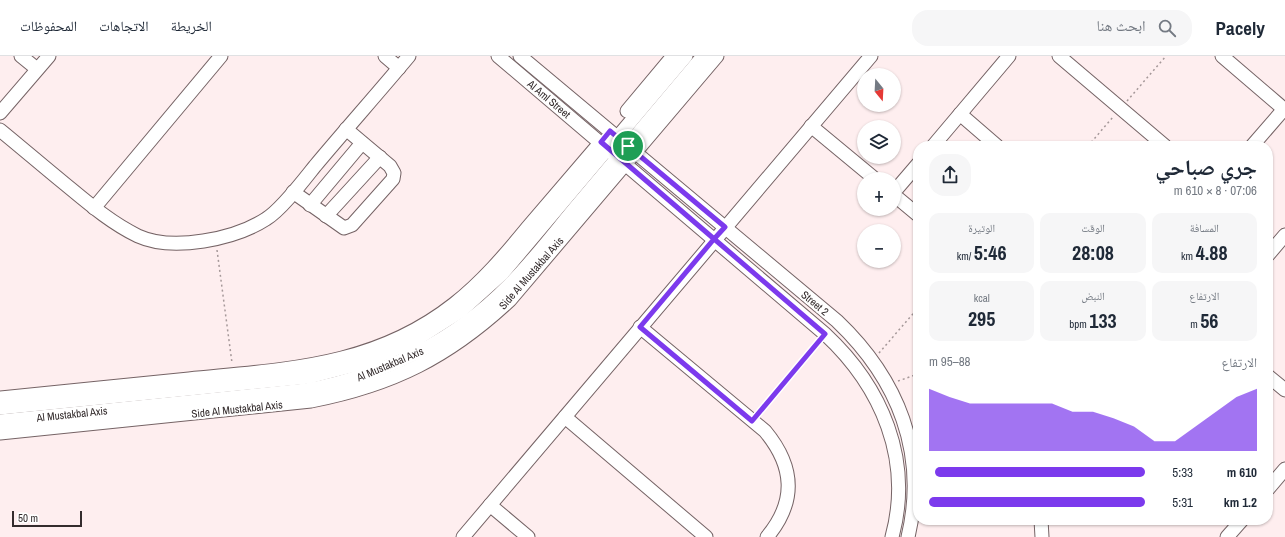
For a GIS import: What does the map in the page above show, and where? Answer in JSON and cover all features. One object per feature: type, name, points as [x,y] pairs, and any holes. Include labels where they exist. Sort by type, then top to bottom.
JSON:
[{"type":"street","points":[[21,56],[37,70]]},
{"type":"street","points":[[0,113],[49,56]]},
{"type":"street","points":[[94,208],[221,56]]},
{"type":"street","points":[[385,56],[399,68]]},
{"type":"street","points":[[0,130],[94,208],[119,226],[140,237],[184,243],[216,239],[248,229],[267,219],[293,192],[409,56]]},
{"type":"street","name":"Al Aml Street","points":[[498,56],[604,145]]},
{"type":"street","name":"Al Aml Street","points":[[520,56],[614,134]]},
{"type":"street","points":[[614,134],[673,56]]},
{"type":"street","points":[[0,398],[234,375],[314,365],[350,357],[404,336],[430,321],[476,286],[686,56]]},
{"type":"street","name":"Al Mustakbal Axis","points":[[0,421],[306,390],[357,378],[405,360],[451,334],[492,302],[510,284],[632,149],[703,56]]},
{"type":"street","points":[[632,149],[717,56]]},
{"type":"street","points":[[463,537],[714,239],[871,56]]},
{"type":"street","points":[[937,141],[1009,56]]},
{"type":"street","points":[[1059,56],[1158,141]]},
{"type":"street","points":[[1222,56],[1284,109],[1256,141]]},
{"type":"street","points":[[960,114],[991,141]]},
{"type":"street","points":[[811,126],[867,172]]},
{"type":"street","points":[[293,192],[340,227],[344,228],[352,226],[393,179],[393,169],[346,130]]},
{"type":"street","name":"Street 2","points":[[614,134],[837,321],[856,339],[873,360],[888,385],[904,424],[913,465],[913,507],[908,537]]},
{"type":"street","points":[[310,205],[362,143]]},
{"type":"street","name":"Street 2","points":[[604,145],[825,334],[855,365],[878,402],[887,422],[894,450],[898,486],[897,508],[892,537]]},
{"type":"street","name":"Al Mustakbal Axis","points":[[0,408],[309,377],[336,371],[389,353],[438,327],[482,294],[502,274],[604,145]]},
{"type":"street","points":[[326,216],[380,157]]},
{"type":"street","name":"Side Al Mustakbal Axis","points":[[0,433],[311,402],[349,393],[404,374],[461,342],[510,300],[622,160]]},
{"type":"street","points":[[901,185],[913,170]]},
{"type":"street","points":[[901,200],[913,211]]},
{"type":"street","points":[[1273,251],[1283,242]]},
{"type":"street","points":[[640,327],[765,431],[777,446],[785,462],[788,481],[787,500],[781,518],[767,537]]},
{"type":"street","points":[[1273,380],[1285,390]]},
{"type":"street","points":[[565,417],[706,537]]},
{"type":"street","points":[[1273,483],[1285,469]]},
{"type":"street","points":[[490,505],[528,537]]},
{"type":"street","points":[[1041,525],[1042,537]]},
{"type":"street","points":[[1227,537],[1238,525]]},
{"type":"path","points":[[216,239],[234,375]]},
{"type":"path","points":[[873,360],[913,314]]},
{"type":"path","points":[[752,421],[825,334]]},
{"type":"path","points":[[888,385],[913,376]]},
{"type":"route","points":[[628,146],[610,131],[601,142],[626,163],[714,239],[751,271],[825,334],[752,421],[640,327],[714,239],[725,227],[628,146]]}]
